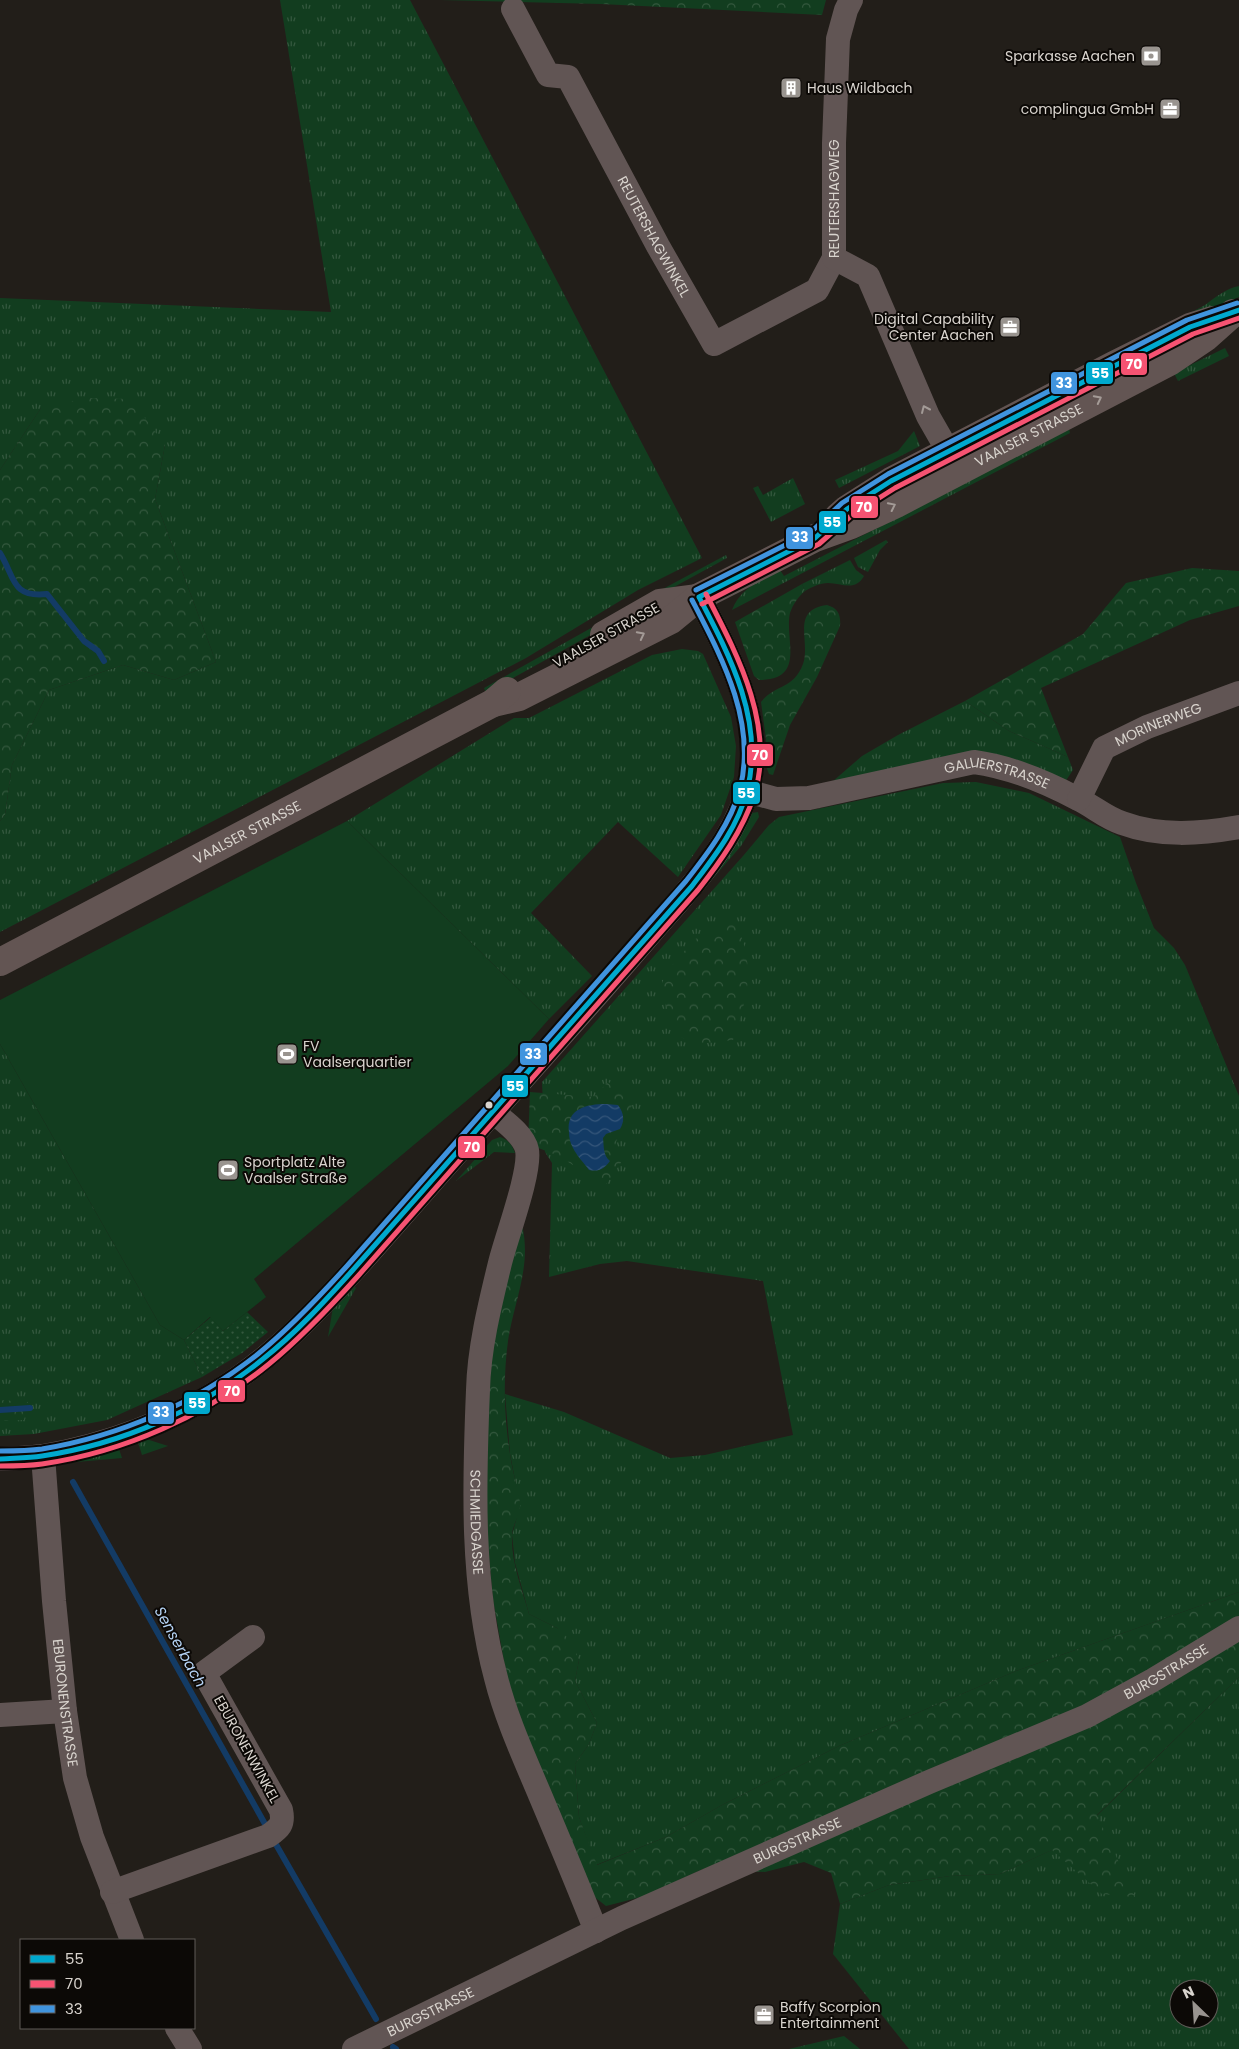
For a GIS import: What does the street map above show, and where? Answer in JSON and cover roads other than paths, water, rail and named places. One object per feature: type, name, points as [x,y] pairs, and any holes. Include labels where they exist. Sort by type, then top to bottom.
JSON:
[{"type":"main road","name":"VAALSER STRASSE","points":[[815,538],[847,509],[891,481],[1190,328],[1236,311]]},
{"type":"main road","name":"VAALSER STRASSE","points":[[0,962],[494,703],[519,697],[671,620],[699,597],[815,538],[851,525],[896,504],[1171,361],[1206,338],[1236,311]]},
{"type":"street","name":"REUTERSHAGWEG","points":[[851,0],[846,10],[838,39],[834,143],[834,258],[868,276],[928,416],[948,451]]},
{"type":"street","name":"REUTERSHAGWINKEL","points":[[513,9],[548,75],[568,77],[658,246],[714,344],[817,290],[834,258]]},
{"type":"street","points":[[0,1459],[43,1456],[133,1432],[178,1413],[223,1388],[253,1368],[275,1350],[331,1295],[601,991],[707,868],[730,830],[747,791],[751,765],[752,737],[744,697],[733,668],[699,597]]},
{"type":"street","name":"MORINERWEG","points":[[1080,799],[1104,748],[1147,727],[1239,693]]},
{"type":"street","name":"GALLIERSTRASSE","points":[[747,791],[776,799],[809,798],[974,762],[996,765],[1032,778],[1080,799],[1122,823],[1160,833],[1206,833],[1239,827]]},
{"type":"street","name":"SCHMIEDGASSE","points":[[493,1112],[514,1128],[527,1149],[525,1175],[498,1273],[478,1379],[475,1501],[477,1562],[484,1628],[496,1679],[516,1739],[596,1930]]},
{"type":"street","name":"EBURONENSTRASSE","points":[[43,1456],[65,1711],[75,1778],[92,1837],[132,1939]]},
{"type":"street","name":"BURGSTRASSE","points":[[354,2049],[596,1930],[929,1782],[1087,1716],[1239,1628]]},
{"type":"street","name":"EBURONENWINKEL","points":[[112,1892],[268,1836],[280,1829],[283,1820],[281,1810],[204,1673],[253,1637]]},
{"type":"street","points":[[0,1715],[65,1711]]},
{"type":"street","points":[[178,2029],[190,2049]]},
{"type":"water","points":[[591,1105],[618,1105],[623,1114],[623,1123],[620,1129],[606,1134],[603,1138],[605,1153],[610,1161],[601,1169],[596,1171],[589,1170],[572,1146],[569,1138],[569,1124],[574,1113],[579,1109]]},
{"type":"waterway","points":[[0,553],[12,578],[20,589],[27,593],[47,594],[84,641],[98,651],[104,661]]},
{"type":"waterway","name":"Senserbach","points":[[0,1410],[30,1408]]},
{"type":"waterway","name":"Senserbach","points":[[73,1482],[265,1824]]},
{"type":"waterway","name":"Senserbach","points":[[274,1841],[376,2019]]},
{"type":"place","name":"Sparkasse Aachen","points":[[1151,56]]},
{"type":"place","name":"Haus Wildbach","points":[[791,88]]},
{"type":"place","name":"complingua GmbH","points":[[1170,109]]},
{"type":"place","name":"Digital Capability Center Aachen","points":[[1010,327]]},
{"type":"place","name":"FV Vaalserquartier","points":[[287,1054]]},
{"type":"place","name":"Sportplatz Alte Vaalser Straße","points":[[228,1170]]},
{"type":"place","name":"Baffy Scorpion Entertainment","points":[[764,2015]]}]
